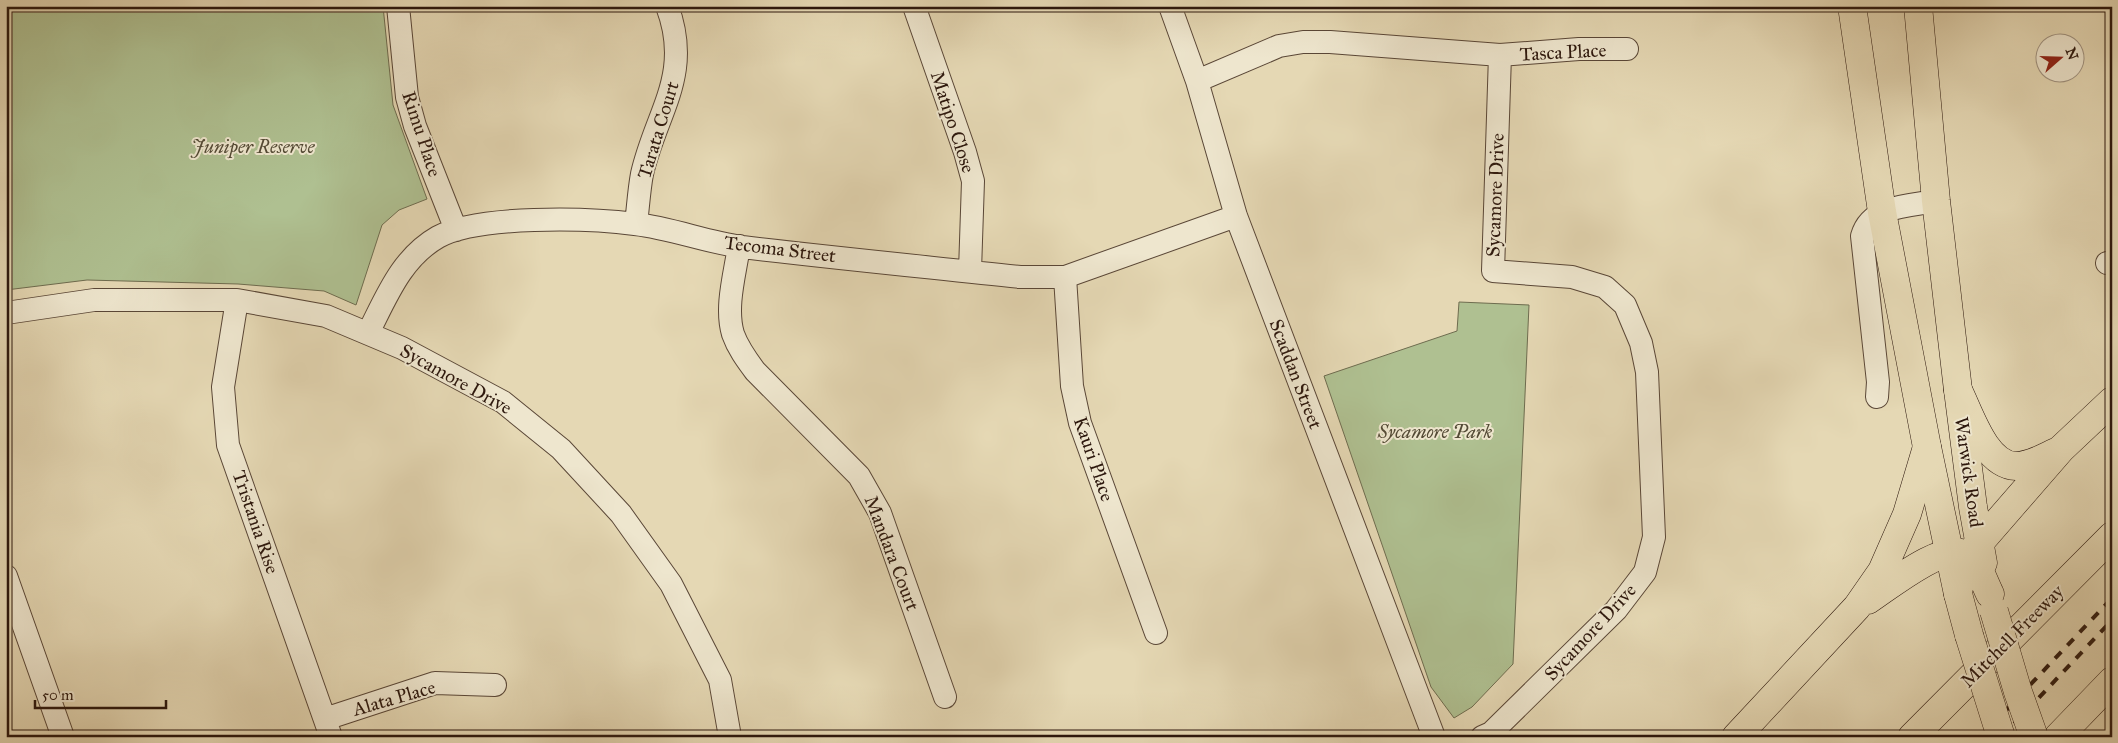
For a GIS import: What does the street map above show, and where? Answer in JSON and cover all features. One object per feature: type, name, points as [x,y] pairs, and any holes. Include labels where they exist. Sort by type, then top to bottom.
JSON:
[{"type":"main road","name":"Warwick Road","points":[[1852,6],[1882,212],[1927,447],[1965,550],[1992,603],[2018,692],[2034,737]]},
{"type":"main road","name":"Warwick Road","points":[[1918,6],[1936,201],[1958,390],[1965,550],[1958,594],[2001,737]]},
{"type":"main road","points":[[1958,390],[1984,444],[1998,460],[2016,466],[2030,464],[2062,449]]},
{"type":"main road","points":[[1856,608],[1930,559],[1965,550],[2062,449],[2112,401]]},
{"type":"main road","points":[[1736,737],[1856,608],[1882,571],[1907,514],[1927,447]]},
{"type":"main road","name":"Mitchell Freeway","points":[[1912,737],[2112,536]]},
{"type":"main road","points":[[2058,737],[2112,682]]},
{"type":"street","name":"Rimu Place","points":[[398,6],[407,97],[415,126],[456,230]]},
{"type":"street","name":"Tarata Court","points":[[636,224],[642,174],[670,96],[675,72],[674,34],[667,6]]},
{"type":"street","name":"Matipo Close","points":[[914,6],[973,180],[970,271]]},
{"type":"street","name":"Scaddan Street","points":[[1170,6],[1197,81],[1236,216],[1434,737]]},
{"type":"street","points":[[1197,81],[1279,46],[1303,42],[1330,42],[1500,55]]},
{"type":"street","name":"Tasca Place","points":[[1500,55],[1579,49],[1627,50]]},
{"type":"street","name":"Sycamore Drive","points":[[1482,737],[1491,733],[1616,610],[1645,572],[1654,537],[1647,372],[1641,342],[1625,305],[1605,287],[1572,277],[1492,271],[1500,55]]},
{"type":"street","points":[[1914,379],[1878,389],[1862,236],[1865,226],[1870,220],[1882,212],[1936,201]]},
{"type":"street","name":"Tecoma Street","points":[[368,334],[399,272],[417,253],[437,238],[456,230],[494,224],[544,220],[636,224],[739,246],[1020,277],[1065,277],[1236,216]]},
{"type":"street","name":"Mandara Court","points":[[739,246],[730,316],[733,334],[741,352],[755,371],[859,476],[872,495],[945,697]]},
{"type":"street","name":"Kauri Place","points":[[1065,277],[1072,386],[1080,424],[1156,633]]},
{"type":"street","name":"Sycamore Drive","points":[[6,314],[94,300],[237,300],[326,316],[402,348],[503,402],[560,449],[620,514],[671,584],[720,680],[730,737]]},
{"type":"street","name":"Tristania Rise","points":[[237,300],[224,387],[228,444],[328,728]]},
{"type":"street","points":[[6,576],[63,737]]},
{"type":"street","name":"Alata Place","points":[[328,728],[435,684],[495,685]]},
{"type":"green space","name":"Juniper Reserve","points":[[6,6],[383,6],[393,105],[427,199],[399,210],[382,225],[356,305],[324,291],[238,284],[87,280],[6,290]]},
{"type":"green space","name":"Sycamore Park","points":[[1459,302],[1529,305],[1513,664],[1472,707],[1454,718],[1431,687],[1324,376],[1457,331]]},
{"type":"railway","points":[[1981,737],[2112,598]]},
{"type":"railway","points":[[2002,737],[2112,620]]}]
